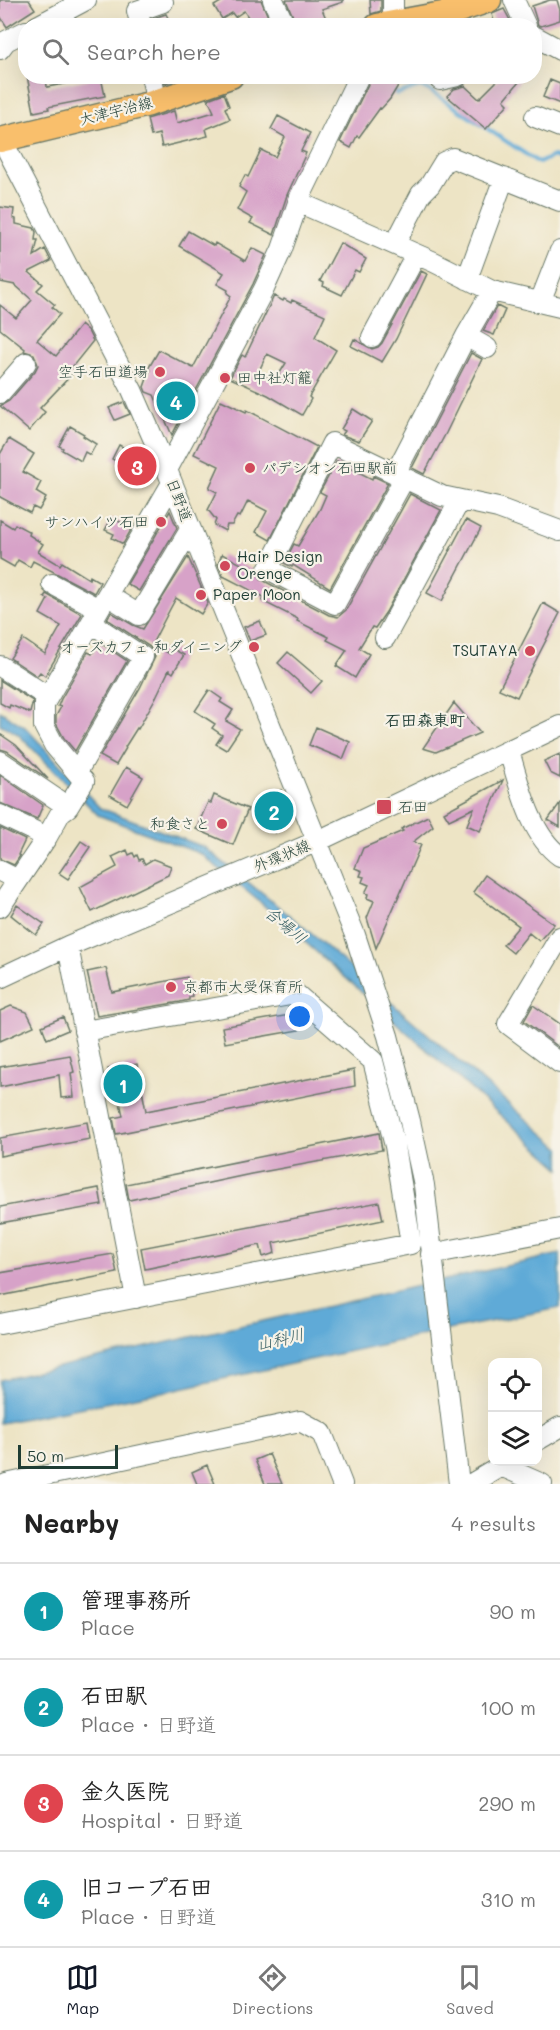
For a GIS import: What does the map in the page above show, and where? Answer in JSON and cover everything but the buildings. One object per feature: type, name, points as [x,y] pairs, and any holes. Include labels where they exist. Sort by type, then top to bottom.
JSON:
[{"type":"main road","points":[[438,18],[489,0]]},
{"type":"main road","name":"大津宇治線","points":[[0,139],[157,102],[208,84]]},
{"type":"street","points":[[52,18],[86,0]]},
{"type":"street","points":[[273,0],[281,18]]},
{"type":"street","points":[[514,0],[522,18]]},
{"type":"street","points":[[139,18],[138,11],[163,2]]},
{"type":"street","points":[[0,49],[6,42],[18,36]]},
{"type":"street","points":[[542,40],[560,50]]},
{"type":"street","points":[[153,84],[157,102]]},
{"type":"street","points":[[74,792],[44,726],[44,704],[99,609],[169,477],[264,289],[282,249],[298,202],[355,84]]},
{"type":"street","points":[[535,117],[560,127]]},
{"type":"street","name":"日野道","points":[[0,139],[132,390],[318,841],[368,972],[388,1036],[424,1185],[459,1484]]},
{"type":"street","points":[[395,244],[421,194],[444,162],[453,158],[560,201]]},
{"type":"street","points":[[467,279],[504,178]]},
{"type":"street","points":[[298,202],[395,244],[492,291],[560,307]]},
{"type":"street","points":[[540,302],[560,251]]},
{"type":"street","points":[[372,337],[416,255]]},
{"type":"street","points":[[492,291],[466,336],[399,477],[335,604],[268,569],[332,443],[399,477],[442,496],[498,507],[560,531]]},
{"type":"street","points":[[466,336],[487,348]]},
{"type":"street","points":[[0,393],[26,363]]},
{"type":"street","points":[[385,638],[460,500]]},
{"type":"street","points":[[52,584],[99,609],[139,615],[190,530]]},
{"type":"street","points":[[0,907],[74,792],[143,657],[99,609]]},
{"type":"street","points":[[0,666],[48,697]]},
{"type":"street","name":"外環状線","points":[[0,978],[68,946],[318,841],[560,726]]},
{"type":"street","points":[[509,751],[527,810],[541,834],[560,856]]},
{"type":"street","points":[[1,763],[74,792]]},
{"type":"street","points":[[0,815],[47,837]]},
{"type":"street","points":[[0,872],[18,880]]},
{"type":"street","points":[[560,937],[553,961],[508,1024],[560,1063]]},
{"type":"street","points":[[68,946],[136,1298]]},
{"type":"street","points":[[0,1324],[411,1244],[395,1146],[373,1061],[296,994],[84,1031]]},
{"type":"street","points":[[431,1254],[560,1229]]},
{"type":"street","points":[[6,1484],[300,1421],[322,1433],[342,1484]]},
{"type":"street","points":[[542,1437],[560,1426]]},
{"type":"street","points":[[471,1484],[502,1466]]},
{"type":"street","points":[[509,1466],[542,1484]]},
{"type":"water","name":"合場川","points":[[0,711],[25,727],[100,808],[204,847],[299,923],[560,1148],[560,1168],[261,903],[201,854],[98,815],[18,734],[0,724]]},
{"type":"water","name":"山科川","points":[[560,1254],[560,1308],[167,1391],[0,1423],[0,1380]]},
{"type":"waterway","points":[[391,89],[397,94],[420,86],[539,163],[553,156],[560,159]]},
{"type":"place","name":"空手石田道場","points":[[160,372]]},
{"type":"place","name":"田中社灯籠","points":[[225,378]]},
{"type":"place","name":"旧コープ石田","points":[[176,401]]},
{"type":"place","name":"金久医院","points":[[137,466]]},
{"type":"place","name":"パデシオン石田駅前","points":[[250,468]]},
{"type":"place","name":"サンハイツ石田","points":[[161,522]]},
{"type":"place","name":"Hair Design Orenge","points":[[225,566]]},
{"type":"place","name":"Paper Moon","points":[[201,595]]},
{"type":"place","name":"オーズカフェ 和ダイニング","points":[[254,647]]},
{"type":"place","name":"TSUTAYA","points":[[530,651]]},
{"type":"place","name":"石田","points":[[384,807]]},
{"type":"place","name":"石田駅","points":[[274,811]]},
{"type":"place","name":"和食さと","points":[[222,824]]},
{"type":"place","name":"京都市大受保育所","points":[[171,987]]},
{"type":"place","name":"管理事務所","points":[[123,1084]]},
{"type":"district","name":"石田森東町","points":[[425,720]]}]
